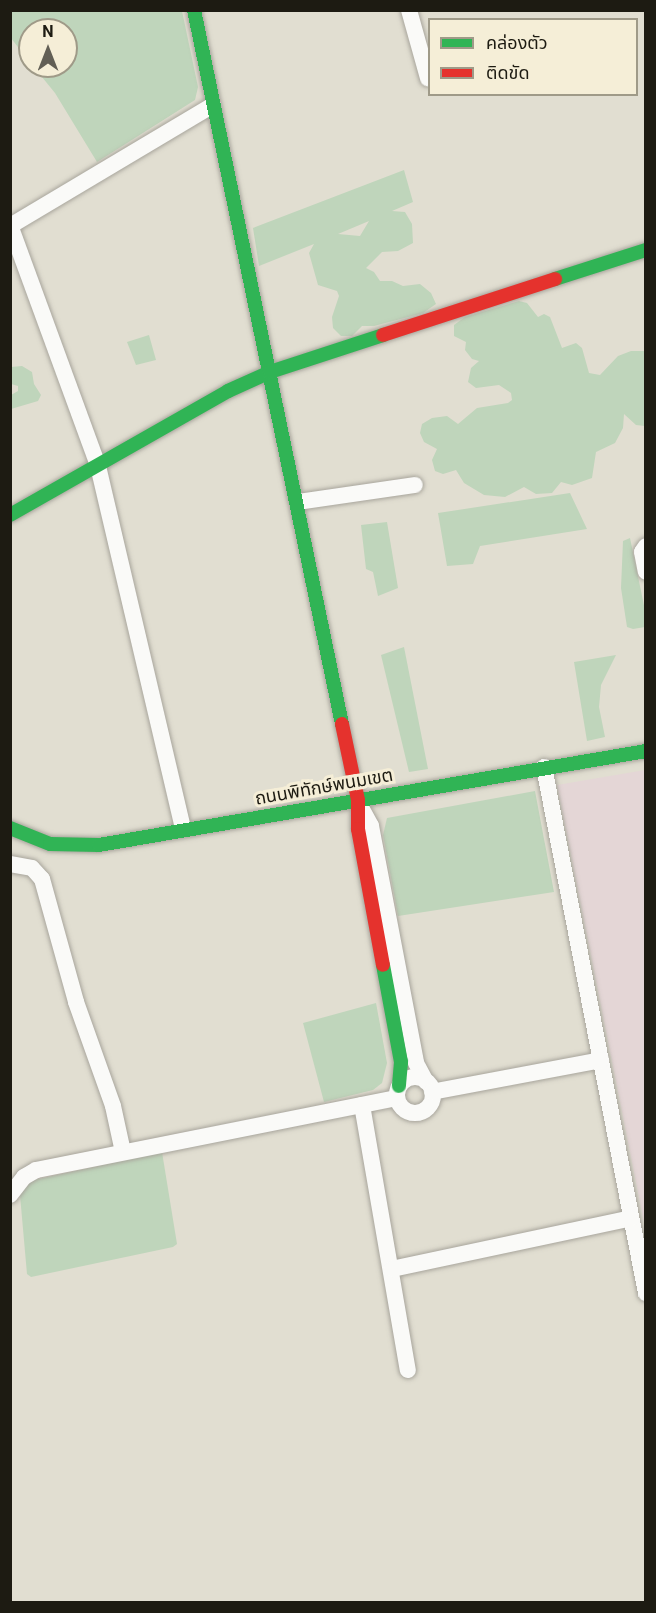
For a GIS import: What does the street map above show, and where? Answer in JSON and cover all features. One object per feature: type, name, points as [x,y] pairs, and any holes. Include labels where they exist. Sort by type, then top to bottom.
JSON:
[{"type":"street","points":[[194,10],[298,502],[358,800],[358,829],[400,1062],[398,1092],[406,1111],[417,1113],[427,1108],[429,1087],[416,1063],[371,825],[358,800]]},
{"type":"street","points":[[409,10],[428,78]]},
{"type":"street","points":[[183,829],[98,466],[11,226],[213,105]]},
{"type":"street","points":[[10,515],[228,392],[270,372],[645,250]]},
{"type":"street","points":[[298,502],[415,485]]},
{"type":"street","points":[[645,546],[642,552],[645,572]]},
{"type":"street","name":"ถนนพิทักษ์พนมเขต","points":[[10,828],[50,844],[73,847],[99,845],[645,750]]},
{"type":"street","points":[[544,767],[645,1293]]},
{"type":"street","points":[[10,864],[32,868],[42,879],[76,1002],[113,1106],[123,1152]]},
{"type":"street","points":[[10,1195],[24,1177],[36,1170],[362,1105],[398,1092],[415,1078],[429,1087],[601,1060]]},
{"type":"street","points":[[362,1105],[408,1370]]},
{"type":"street","points":[[392,1269],[631,1218]]},
{"type":"shaded area","points":[[646,770],[645,1228],[557,785]]},
{"type":"green space","points":[[13,10],[182,11],[198,87],[195,100],[97,162],[55,93],[43,78],[78,78],[78,18],[18,18],[18,47],[11,38],[11,12]]},
{"type":"green space","points":[[404,170],[413,202],[392,211],[405,212],[412,224],[413,243],[398,251],[382,252],[366,268],[374,272],[380,281],[392,281],[403,286],[420,284],[431,293],[436,304],[423,313],[374,326],[362,326],[352,336],[341,336],[333,328],[332,317],[339,296],[337,291],[318,285],[309,253],[314,244],[259,266],[253,228]],"holes":[[[369,221],[360,236],[338,234]]]},
{"type":"green space","points":[[519,301],[527,303],[538,317],[544,314],[550,317],[562,348],[576,343],[582,348],[589,373],[600,375],[618,356],[631,351],[644,351],[645,426],[636,425],[624,414],[623,428],[615,443],[596,452],[592,478],[572,485],[561,482],[552,493],[536,494],[524,487],[505,497],[484,495],[464,483],[456,470],[443,474],[435,471],[432,460],[437,449],[424,442],[420,433],[422,424],[432,418],[447,416],[458,424],[477,408],[508,403],[512,400],[511,393],[499,385],[476,388],[468,382],[471,368],[479,361],[472,359],[465,350],[466,342],[454,336],[454,325],[465,317]]},
{"type":"green space","points":[[149,335],[156,360],[136,365],[127,342]]},
{"type":"green space","points":[[22,366],[32,372],[34,384],[41,395],[38,401],[11,409],[11,395],[18,391],[18,386],[11,384],[11,367]]},
{"type":"green space","points":[[570,493],[587,529],[480,546],[473,564],[447,566],[438,513]]},
{"type":"green space","points":[[387,522],[398,588],[378,596],[373,572],[366,569],[361,525]]},
{"type":"green space","points":[[630,538],[646,615],[645,627],[633,629],[627,627],[621,588],[623,541]]},
{"type":"green space","points":[[404,647],[428,769],[409,772],[381,655]]},
{"type":"green space","points":[[616,655],[601,685],[599,707],[605,737],[587,741],[574,662]]},
{"type":"green space","points":[[535,791],[554,892],[398,916],[383,835],[387,818]]},
{"type":"green space","points":[[376,1003],[387,1063],[382,1083],[373,1090],[324,1102],[303,1023]]},
{"type":"green space","points":[[162,1152],[177,1244],[173,1247],[31,1277],[27,1274],[20,1195],[23,1188],[34,1180]]},
{"type":"traffic: fast","points":[[194,10],[342,724]]},
{"type":"traffic: fast","points":[[555,279],[646,250]]},
{"type":"traffic: fast","points":[[10,515],[228,391],[270,372],[383,335]]},
{"type":"traffic: fast","points":[[10,828],[50,844],[99,845],[646,751]]},
{"type":"traffic: fast","points":[[383,965],[401,1062],[399,1086]]},
{"type":"traffic: jam","points":[[383,335],[555,279]]},
{"type":"traffic: jam","points":[[342,724],[358,800],[358,829],[383,965]]}]
